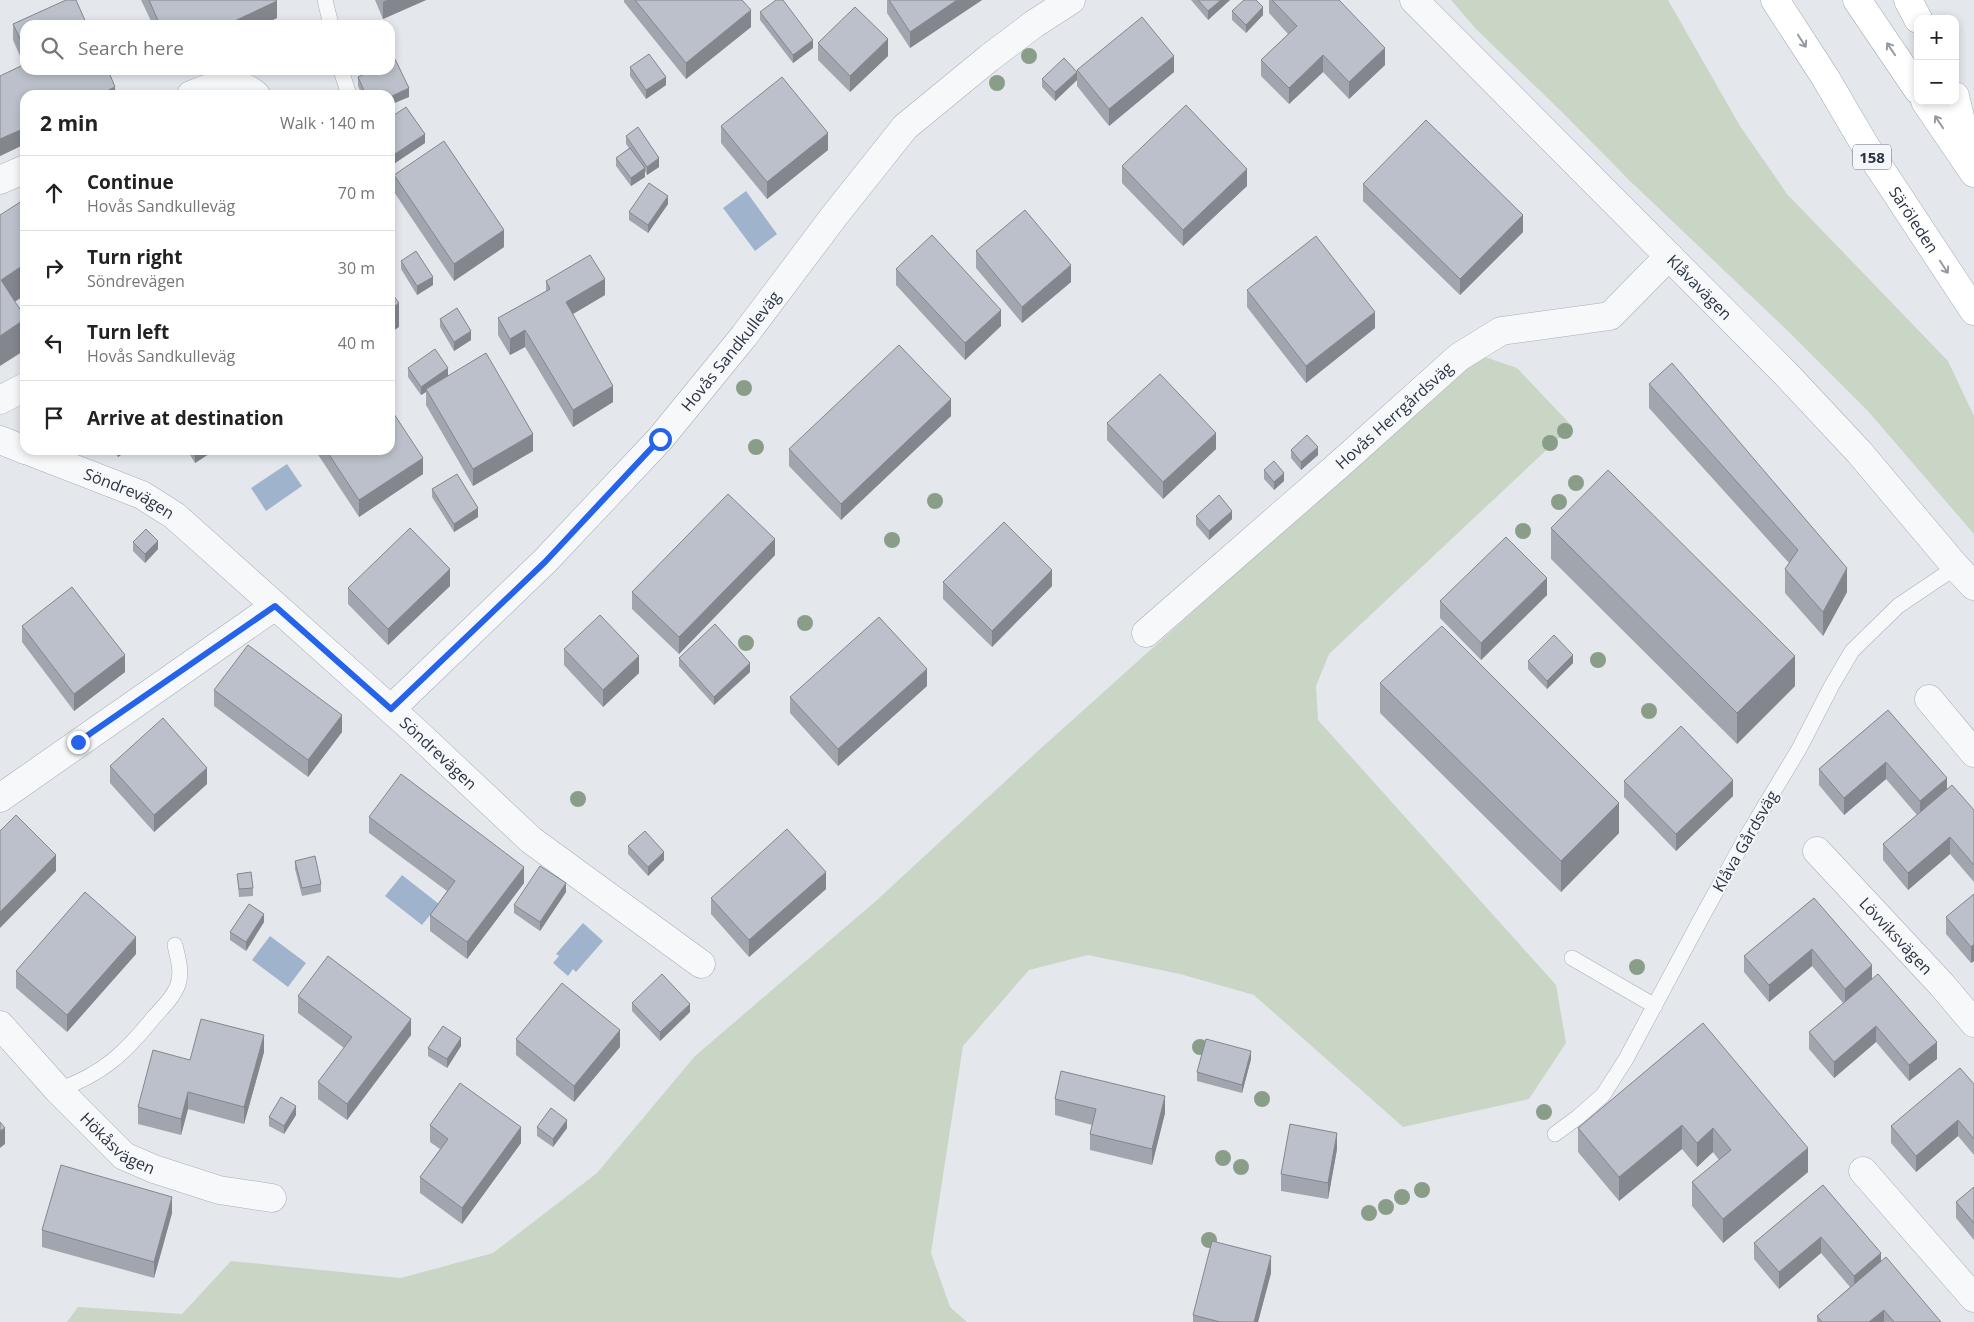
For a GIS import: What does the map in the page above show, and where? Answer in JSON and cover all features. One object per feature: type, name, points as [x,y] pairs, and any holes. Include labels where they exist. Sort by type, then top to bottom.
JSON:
[{"type":"main road","name":"Säröleden","points":[[1775,0],[1825,77],[1866,147],[1974,311]]},
{"type":"main road","points":[[1857,0],[1914,84]]},
{"type":"main road","points":[[1908,0],[1916,15]]},
{"type":"main road","points":[[1928,105],[1973,172]]},
{"type":"main road","points":[[1957,105],[1973,172]]},
{"type":"street","name":"Hovås Sandkulleväg","points":[[391,709],[545,562],[660,439],[744,336],[905,128],[989,58],[1034,24],[1071,0]]},
{"type":"street","name":"Klåvavägen","points":[[1414,0],[1786,374],[1859,452],[1965,577]]},
{"type":"street","points":[[207,90],[229,83],[242,85],[249,90]]},
{"type":"street","points":[[0,180],[20,171]]},
{"type":"street","name":"Hovås Herrgårdsväg","points":[[1146,633],[1342,463],[1459,357],[1501,331],[1610,316],[1669,256]]},
{"type":"street","points":[[0,400],[20,390]]},
{"type":"street","name":"Söndrevägen","points":[[0,440],[20,448]]},
{"type":"street","name":"Söndrevägen","points":[[39,455],[142,495],[175,516],[391,709],[531,840],[701,964]]},
{"type":"street","points":[[0,798],[275,606]]},
{"type":"street","points":[[1929,699],[1974,753]]},
{"type":"street","name":"Lövviksvägen","points":[[1817,851],[1942,985],[1974,1023]]},
{"type":"street","name":"Hökåsvägen","points":[[0,1026],[58,1090],[124,1156],[154,1169],[219,1190],[272,1198]]},
{"type":"street","points":[[1863,1171],[1974,1298]]},
{"type":"lane","points":[[324,0],[330,20]]},
{"type":"lane","points":[[343,75],[348,90]]},
{"type":"lane","name":"Klåva Gårdsväg","points":[[1556,1134],[1603,1095],[1626,1059],[1745,839],[1799,749],[1832,684],[1852,651],[1898,606],[1965,577]]},
{"type":"lane","points":[[58,1090],[82,1081],[110,1064],[133,1044],[165,1005],[177,986],[180,965],[175,945]]},
{"type":"lane","points":[[1572,958],[1654,1006]]},
{"type":"green space","points":[[1451,0],[1668,0],[1740,126],[1787,194],[1948,361],[1974,416],[1974,534],[1867,410],[1791,334],[1630,181],[1476,29]]},
{"type":"green space","points":[[1479,355],[1517,368],[1572,426],[1329,654],[1316,686],[1318,720],[1556,985],[1566,1043],[1529,1099],[1403,1127],[1254,995],[1180,974],[1088,955],[1029,970],[963,1046],[931,1253],[950,1307],[967,1322],[67,1322],[78,1307],[182,1314],[231,1261],[401,1278],[493,1253],[597,1173],[695,1056],[877,900],[1039,750]]},
{"type":"water","points":[[746,191],[777,234],[755,251],[723,208]]},
{"type":"water","points":[[287,464],[302,486],[266,511],[251,488]]},
{"type":"water","points":[[402,875],[439,904],[422,925],[385,896]]},
{"type":"water","points":[[583,923],[603,941],[576,972],[573,969],[568,976],[553,963],[559,956],[556,954]]},
{"type":"water","points":[[270,936],[306,963],[288,987],[252,960]]},
{"type":"building","points":[[66,0],[76,0],[85,20],[22,20]]},
{"type":"building","points":[[149,0],[277,1],[237,20],[158,20]]},
{"type":"building","points":[[635,0],[742,0],[751,10],[686,63]]},
{"type":"building","points":[[776,0],[783,0],[813,40],[793,55],[760,12]]},
{"type":"building","points":[[889,0],[957,0],[910,32]]},
{"type":"building","points":[[1198,0],[1221,0],[1208,11]]},
{"type":"building","points":[[1244,0],[1256,0],[1263,7],[1246,25],[1232,11]]},
{"type":"building","points":[[1272,0],[1339,0],[1385,48],[1349,82],[1323,55],[1289,88],[1261,60],[1297,26]]},
{"type":"building","points":[[855,7],[888,39],[850,76],[818,43]]},
{"type":"building","points":[[1142,17],[1174,56],[1109,109],[1077,70]]},
{"type":"building","points":[[20,21],[20,39],[13,24]]},
{"type":"building","points":[[649,54],[666,77],[646,90],[630,67]]},
{"type":"building","points":[[1064,58],[1077,72],[1055,92],[1042,79]]},
{"type":"building","points":[[395,59],[409,88],[395,95],[395,90],[364,90],[358,77],[362,75],[395,75]]},
{"type":"building","points":[[20,66],[20,75],[110,75],[115,87],[109,90],[20,90],[20,130],[0,139],[0,76]]},
{"type":"building","points":[[782,77],[828,133],[767,182],[721,126]]},
{"type":"building","points":[[1186,105],[1247,169],[1183,230],[1122,166]]},
{"type":"building","points":[[406,107],[425,134],[395,154],[395,115]]},
{"type":"building","points":[[1426,120],[1523,215],[1460,279],[1363,184]]},
{"type":"building","points":[[638,127],[659,158],[647,167],[626,136]]},
{"type":"building","points":[[444,141],[504,230],[454,264],[395,174]]},
{"type":"building","points":[[630,148],[645,168],[631,178],[616,158]]},
{"type":"building","points":[[649,183],[668,196],[648,225],[629,212]]},
{"type":"building","points":[[20,202],[20,267],[1,280],[20,309],[20,322],[0,336],[0,215]]},
{"type":"building","points":[[1025,210],[1071,265],[1022,307],[976,251]]},
{"type":"building","points":[[932,235],[1001,310],[965,343],[896,269]]},
{"type":"building","points":[[1316,236],[1375,312],[1306,366],[1247,290]]},
{"type":"building","points":[[416,251],[433,277],[417,286],[401,261]]},
{"type":"building","points":[[590,255],[605,279],[566,302],[613,386],[573,410],[525,330],[510,339],[498,318],[550,289],[546,281]]},
{"type":"building","points":[[395,298],[399,303],[395,306]]},
{"type":"building","points":[[457,308],[471,331],[454,342],[440,319]]},
{"type":"building","points":[[899,345],[951,399],[841,504],[789,449]]},
{"type":"building","points":[[435,349],[448,368],[421,387],[408,368]]},
{"type":"building","points":[[486,353],[533,434],[473,469],[426,389]]},
{"type":"building","points":[[1672,363],[1847,568],[1823,612],[1785,569],[1798,550],[1649,384]]},
{"type":"building","points":[[1160,374],[1216,433],[1163,482],[1107,423]]},
{"type":"building","points":[[395,416],[423,458],[359,500],[329,455],[395,455]]},
{"type":"building","points":[[1307,435],[1318,447],[1301,462],[1291,450]]},
{"type":"building","points":[[1274,461],[1284,473],[1274,482],[1264,470]]},
{"type":"building","points":[[1608,470],[1795,656],[1737,713],[1551,528]]},
{"type":"building","points":[[457,474],[478,508],[454,524],[432,489]]},
{"type":"building","points":[[728,494],[775,539],[679,637],[632,592]]},
{"type":"building","points":[[1219,495],[1232,511],[1209,531],[1196,516]]},
{"type":"building","points":[[1004,522],[1052,570],[992,631],[943,582]]},
{"type":"building","points":[[410,528],[450,569],[388,629],[348,588]]},
{"type":"building","points":[[146,529],[158,541],[145,554],[133,542]]},
{"type":"building","points":[[1506,537],[1547,578],[1481,643],[1440,601]]},
{"type":"building","points":[[72,587],[125,655],[74,694],[22,626]]},
{"type":"building","points":[[600,615],[639,656],[603,690],[564,649]]},
{"type":"building","points":[[879,617],[927,669],[838,749],[790,697]]},
{"type":"building","points":[[715,624],[750,663],[714,697],[679,658]]},
{"type":"building","points":[[1442,626],[1619,803],[1561,861],[1380,683]]},
{"type":"building","points":[[1554,635],[1573,655],[1547,681],[1528,661]]},
{"type":"building","points":[[248,645],[342,715],[308,760],[214,690]]},
{"type":"building","points":[[1888,710],[1947,778],[1920,801],[1886,762],[1844,798],[1819,769]]},
{"type":"building","points":[[163,718],[207,768],[154,815],[110,766]]},
{"type":"building","points":[[1681,726],[1733,780],[1676,834],[1624,781]]},
{"type":"building","points":[[401,774],[524,867],[467,942],[430,915],[455,881],[369,817]]},
{"type":"building","points":[[1952,785],[1974,810],[1974,865],[1950,837],[1908,873],[1883,844]]},
{"type":"building","points":[[16,815],[56,855],[0,912],[0,831]]},
{"type":"building","points":[[787,829],[826,872],[749,940],[711,898]]},
{"type":"building","points":[[645,831],[664,852],[648,867],[628,846]]},
{"type":"building","points":[[315,856],[321,884],[302,888],[295,861]]},
{"type":"building","points":[[540,866],[566,883],[540,922],[514,905]]},
{"type":"building","points":[[251,872],[253,888],[239,889],[237,874]]},
{"type":"building","points":[[85,892],[136,937],[67,1015],[16,971]]},
{"type":"building","points":[[1974,894],[1974,944],[1971,947],[1946,917]]},
{"type":"building","points":[[1814,898],[1872,965],[1845,989],[1812,949],[1769,985],[1744,956]]},
{"type":"building","points":[[249,904],[264,914],[246,942],[230,932]]},
{"type":"building","points":[[328,956],[411,1019],[347,1104],[318,1082],[352,1037],[298,996]]},
{"type":"building","points":[[662,974],[690,1004],[660,1032],[632,1003]]},
{"type":"building","points":[[1878,974],[1937,1042],[1909,1065],[1876,1026],[1834,1062],[1809,1032]]},
{"type":"building","points":[[562,983],[620,1030],[574,1086],[516,1039]]},
{"type":"building","points":[[201,1019],[264,1035],[244,1107],[188,1092],[181,1119],[138,1107],[153,1050],[190,1060]]},
{"type":"building","points":[[1703,1023],[1808,1148],[1723,1219],[1692,1182],[1731,1150],[1713,1128],[1697,1143],[1682,1125],[1619,1177],[1578,1128]]},
{"type":"building","points":[[443,1026],[461,1038],[447,1059],[428,1048]]},
{"type":"building","points":[[1206,1039],[1251,1051],[1242,1085],[1197,1072]]},
{"type":"building","points":[[1960,1068],[1974,1084],[1974,1139],[1958,1120],[1916,1156],[1891,1126]]},
{"type":"building","points":[[1061,1071],[1165,1096],[1152,1149],[1090,1134],[1096,1109],[1055,1099]]},
{"type":"building","points":[[460,1083],[521,1127],[462,1208],[420,1177],[448,1139],[430,1125]]},
{"type":"building","points":[[281,1097],[296,1106],[284,1126],[269,1117]]},
{"type":"building","points":[[551,1108],[567,1120],[553,1139],[537,1127]]},
{"type":"building","points":[[0,1122],[5,1128],[0,1131]]},
{"type":"building","points":[[1290,1124],[1337,1133],[1328,1183],[1281,1174]]},
{"type":"building","points":[[61,1165],[172,1197],[154,1262],[42,1230]]},
{"type":"building","points":[[1823,1185],[1881,1253],[1854,1276],[1821,1237],[1779,1272],[1754,1243]]},
{"type":"building","points":[[1974,1187],[1974,1223],[1956,1202]]},
{"type":"building","points":[[1212,1241],[1271,1256],[1254,1322],[1220,1322],[1193,1315]]},
{"type":"building","points":[[1886,1257],[1941,1322],[1894,1322],[1884,1310],[1869,1322],[1822,1322],[1817,1316]]},
{"type":"route","points":[[78,742],[275,606],[391,709],[545,562],[660,439]]}]
